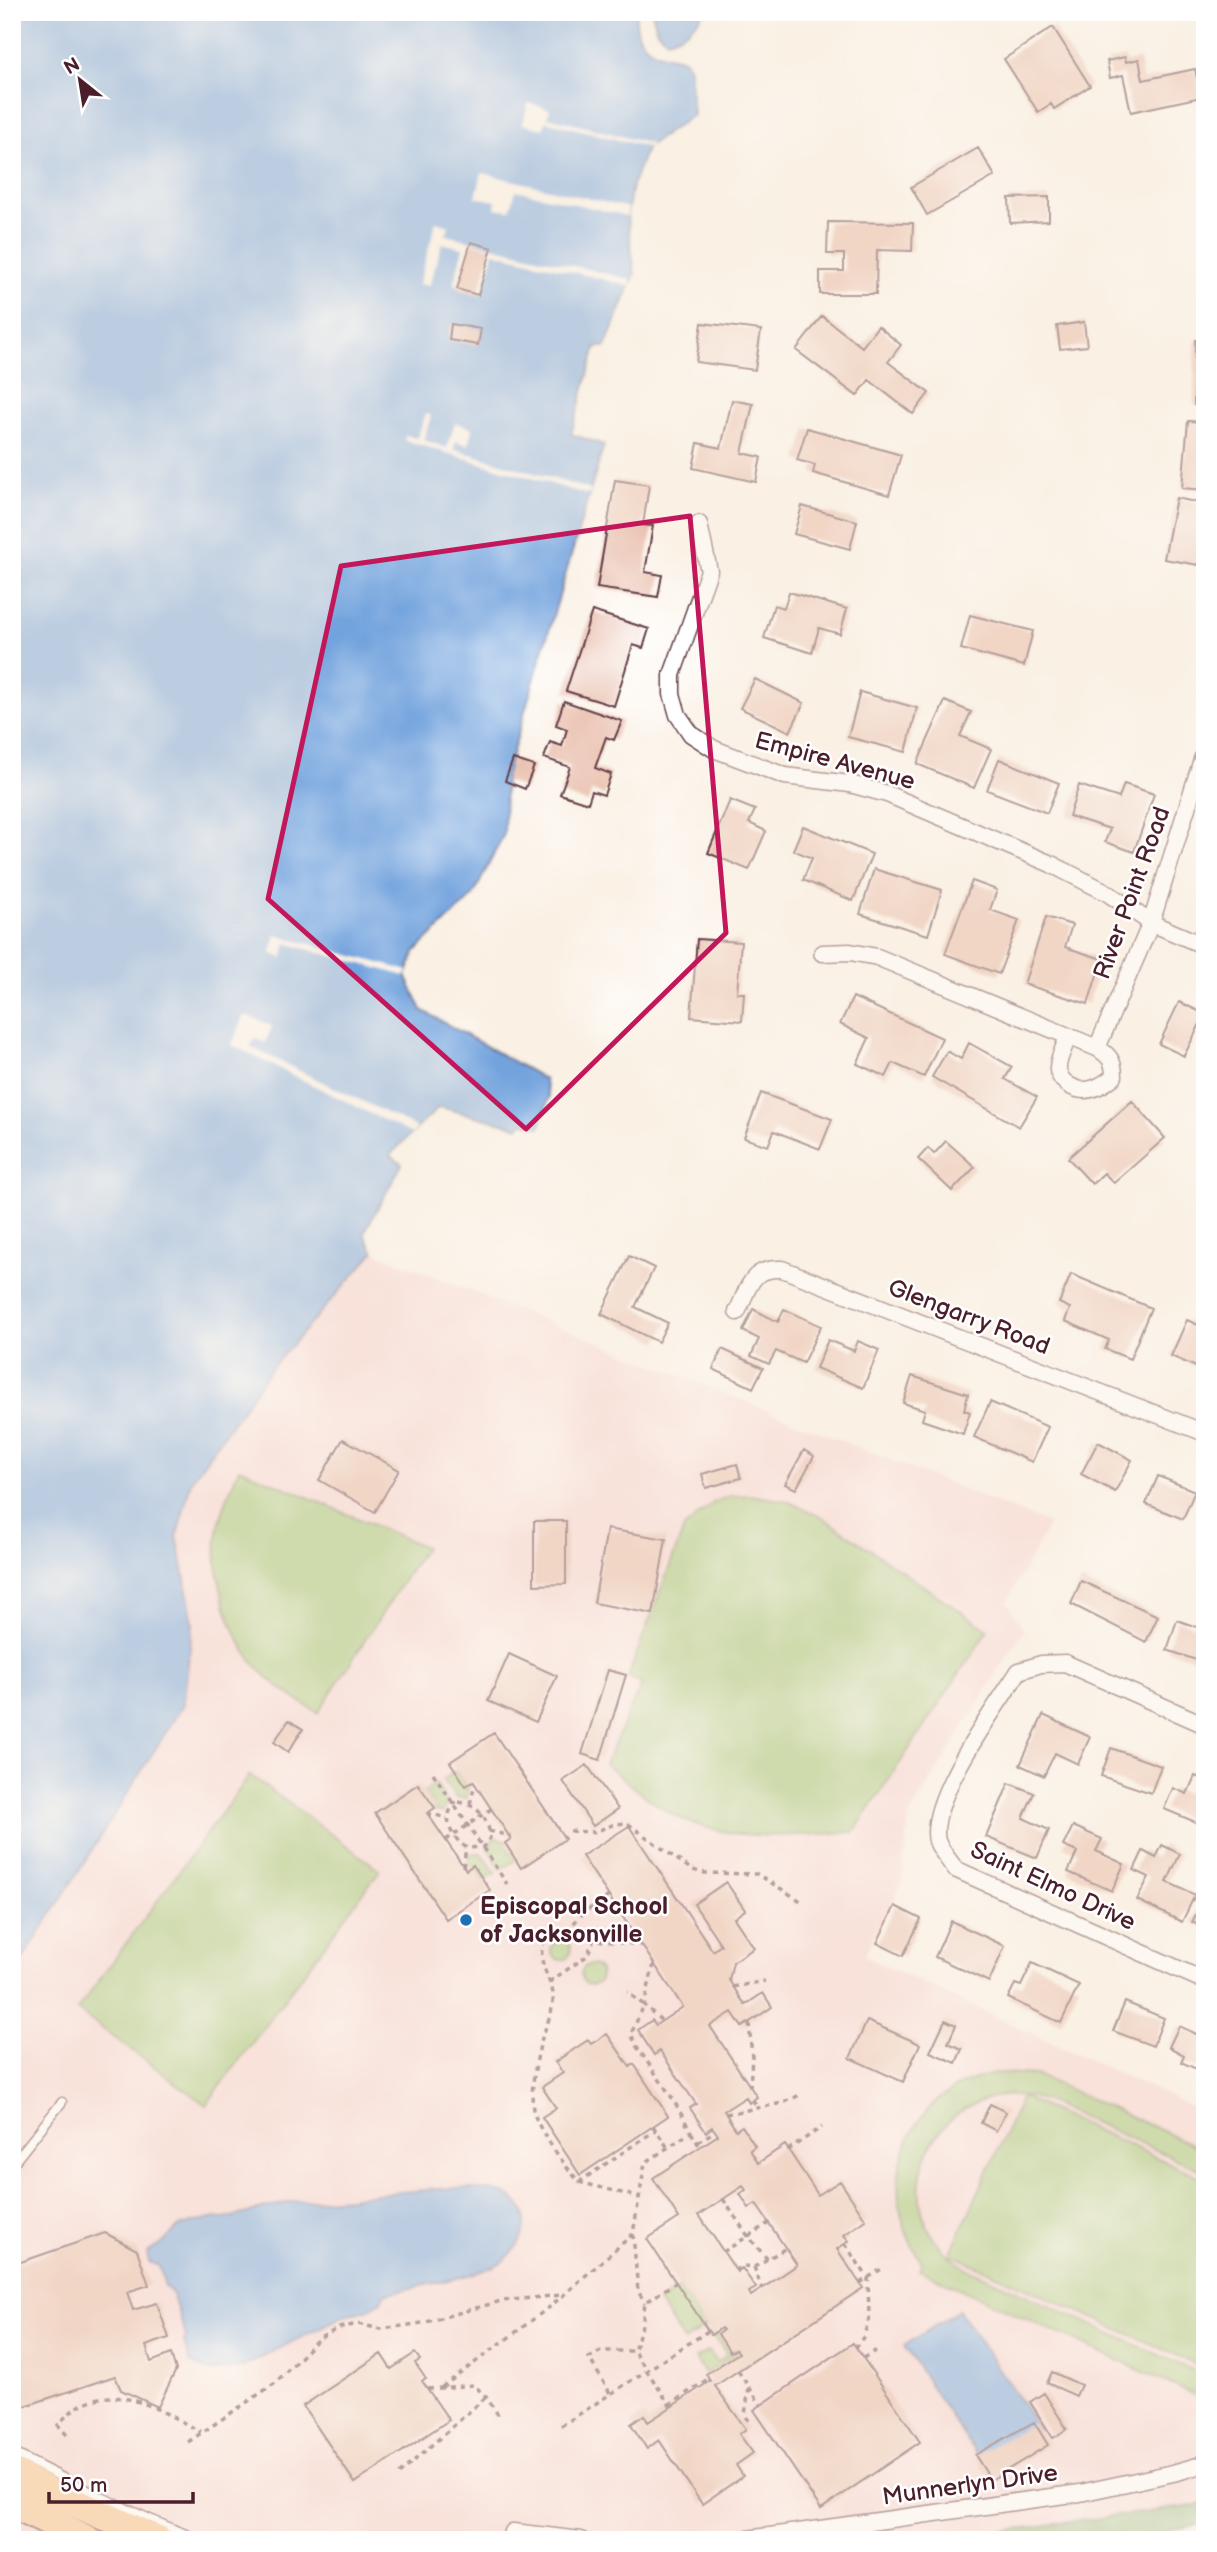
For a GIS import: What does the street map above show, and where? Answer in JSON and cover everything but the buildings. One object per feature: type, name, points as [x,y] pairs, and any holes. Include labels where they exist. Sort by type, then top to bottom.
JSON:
[{"type":"highway","points":[[12,2472],[158,2540]]},
{"type":"highway","points":[[12,2503],[86,2540]]},
{"type":"street","name":"Empire Avenue","points":[[699,524],[709,571],[671,675],[672,694],[678,715],[691,734],[714,749],[785,776],[850,784],[887,794],[1051,864],[1105,892],[1151,923],[1205,946]]},
{"type":"street","name":"River Point Road","points":[[1097,1048],[1151,923],[1205,750]]},
{"type":"street","points":[[822,953],[850,952],[877,957],[1097,1048],[1111,1058],[1114,1076],[1102,1086],[1085,1091],[1071,1087],[1062,1080],[1058,1070],[1068,1037]]},
{"type":"street","name":"Glengarry Road","points":[[737,1312],[756,1273],[767,1268],[782,1269],[1205,1433]]},
{"type":"street","name":"Saint Elmo Drive","points":[[1205,1726],[1065,1663],[1041,1664],[1019,1671],[965,1756],[937,1811],[937,1842],[955,1869],[1205,1981]]},
{"type":"street","name":"Munnerlyn Drive","points":[[740,2540],[1080,2493],[1205,2464]]},
{"type":"street","points":[[511,2536],[581,2540]]},
{"type":"lane","points":[[12,2165],[62,2102]]},
{"type":"lane","points":[[12,2452],[84,2490],[201,2540]]},
{"type":"path","points":[[433,1773],[508,1884]]},
{"type":"path","points":[[470,1804],[475,1784]]},
{"type":"path","points":[[454,1803],[470,1804],[482,1815],[490,1838],[483,1847]]},
{"type":"path","points":[[454,1803],[447,1818],[453,1836],[466,1847],[483,1847]]},
{"type":"path","points":[[446,1840],[491,1809]]},
{"type":"path","points":[[427,1813],[447,1818]]},
{"type":"path","points":[[570,1831],[594,1832],[615,1824],[627,1823],[692,1870],[705,1873],[757,1874],[804,1903]]},
{"type":"path","points":[[489,1831],[510,1836]]},
{"type":"path","points":[[463,1867],[466,1847]]},
{"type":"path","points":[[609,1896],[583,1913],[566,1932],[642,1945]]},
{"type":"path","points":[[554,1923],[542,1943],[542,1964],[553,1992],[548,2021],[540,2042],[533,2094],[534,2111],[544,2132],[579,2182],[639,2197]]},
{"type":"path","points":[[549,1982],[587,1956],[594,1938]]},
{"type":"path","points":[[654,1964],[644,2005],[631,2034],[699,2145],[715,2131]]},
{"type":"path","points":[[733,1987],[765,1981]]},
{"type":"path","points":[[627,1992],[662,2021]]},
{"type":"path","points":[[749,2023],[752,2057],[750,2087]]},
{"type":"path","points":[[726,2114],[783,2103],[802,2094]]},
{"type":"path","points":[[753,2100],[758,2109]]},
{"type":"path","points":[[788,2150],[822,2127]]},
{"type":"path","points":[[579,2182],[654,2128],[668,2148]]},
{"type":"path","points":[[691,2132],[645,2164],[633,2234],[638,2291],[645,2303],[634,2351],[670,2406],[708,2379]]},
{"type":"path","points":[[723,2199],[768,2260]]},
{"type":"path","points":[[723,2252],[769,2223]]},
{"type":"path","points":[[442,2387],[564,2295],[633,2234]]},
{"type":"path","points":[[845,2244],[868,2278],[869,2318],[864,2336],[856,2347]]},
{"type":"path","points":[[735,2270],[744,2266],[754,2267],[786,2248]]},
{"type":"path","points":[[754,2267],[762,2289]]},
{"type":"path","points":[[860,2283],[883,2268]]},
{"type":"path","points":[[645,2303],[676,2282]]},
{"type":"path","points":[[188,2442],[274,2384],[318,2339],[339,2328],[358,2324],[381,2329],[423,2323],[501,2301],[564,2295]]},
{"type":"path","points":[[561,2426],[708,2332]]},
{"type":"path","points":[[863,2358],[879,2349]]},
{"type":"path","points":[[610,2393],[589,2358],[601,2351],[634,2351]]},
{"type":"path","points":[[738,2371],[761,2405]]},
{"type":"path","points":[[428,2389],[474,2385],[501,2419]]},
{"type":"path","points":[[749,2387],[745,2415],[749,2421]]},
{"type":"path","points":[[67,2435],[58,2426],[69,2412],[86,2402],[105,2396],[122,2396],[201,2432]]},
{"type":"path","points":[[399,2474],[486,2397]]},
{"type":"highlighted area","points":[[690,516],[726,933],[526,1129],[268,899],[341,566]]},
{"type":"shaded area","name":"Episcopal School of Jacksonville","points":[[374,1252],[1049,1524],[1007,1602],[1024,1630],[909,1816],[902,1883],[864,1956],[1205,2113],[1205,2502],[1193,2506],[931,2540],[12,2540],[12,1977],[183,1705],[193,1623],[177,1536],[191,1481],[272,1367]]},
{"type":"green space","points":[[239,1468],[425,1547],[318,1713],[262,1672],[241,1642],[225,1606],[217,1567],[218,1530]]},
{"type":"green space","points":[[750,1495],[787,1501],[824,1518],[988,1630],[854,1832],[762,1836],[717,1830],[674,1815],[605,1764],[642,1684],[628,1677],[684,1528],[714,1502],[730,1496]]},
{"type":"green space","points":[[456,1771],[466,1786],[468,1785],[467,1798],[456,1798],[443,1780]]},
{"type":"green space","points":[[250,1775],[380,1870],[206,2105],[77,2010]]},
{"type":"green space","points":[[436,1784],[447,1803],[443,1813],[431,1810],[434,1808],[424,1792]]},
{"type":"green space","points":[[494,1837],[508,1841],[505,1844],[516,1860],[501,1869],[488,1848]]},
{"type":"green space","points":[[481,1853],[496,1873],[484,1880],[474,1865],[467,1869],[470,1854]]},
{"type":"green space","points":[[561,1940],[568,1943],[571,1950],[568,1957],[561,1960],[554,1957],[551,1950],[554,1943]]},
{"type":"green space","points":[[591,1965],[598,1968],[601,1975],[598,1982],[591,1985],[584,1982],[581,1975],[584,1968]]},
{"type":"green space","points":[[1002,2073],[1037,2075],[1205,2150],[1205,2172],[1046,2101],[1008,2095],[974,2104],[948,2123],[929,2149],[920,2180],[922,2212],[937,2243],[966,2268],[1205,2376],[1205,2400],[919,2270],[922,2262],[907,2233],[899,2202],[899,2172],[907,2144],[921,2118],[942,2097],[969,2081]]},
{"type":"green space","points":[[1022,2097],[1205,2179],[1205,2368],[950,2254]]},
{"type":"green space","points":[[680,2288],[705,2327],[684,2341],[658,2302]]},
{"type":"green space","points":[[718,2334],[730,2352],[736,2349],[737,2353],[706,2374],[695,2359],[708,2351],[716,2362],[727,2355],[714,2336]]},
{"type":"green space","points":[[1205,2502],[1205,2524],[1169,2530],[1168,2539],[1161,2540],[931,2540],[1193,2506]]},
{"type":"water","points":[[12,12],[636,12],[638,34],[642,41],[655,52],[684,59],[689,66],[693,115],[647,147],[632,186],[627,216],[635,274],[605,347],[596,347],[571,434],[604,445],[505,778],[504,834],[473,896],[415,952],[406,976],[422,1010],[544,1079],[549,1097],[540,1127],[523,1122],[519,1127],[439,1107],[390,1155],[402,1164],[364,1233],[374,1252],[272,1367],[191,1481],[177,1536],[193,1623],[183,1705],[12,1977]]},
{"type":"water","points":[[652,12],[704,12],[688,30],[667,40],[657,31]]},
{"type":"water","points":[[449,2188],[496,2191],[513,2199],[520,2207],[524,2215],[523,2234],[512,2253],[503,2261],[480,2272],[384,2294],[381,2301],[367,2310],[345,2315],[243,2367],[212,2372],[190,2363],[184,2342],[186,2336],[171,2291],[165,2287],[159,2266],[149,2262],[147,2253],[164,2242],[178,2227],[211,2218],[224,2219],[289,2202]]},
{"type":"water","points":[[959,2310],[1039,2429],[984,2466],[904,2346]]},
{"type":"pier","points":[[528,103],[550,109],[547,117],[651,144],[647,147],[546,121],[543,129],[523,124]]},
{"type":"pier","points":[[482,173],[628,208],[627,216],[516,190],[510,210],[495,208],[496,201],[476,197]]},
{"type":"pier","points":[[436,222],[449,226],[446,235],[632,280],[630,286],[494,252],[482,294],[454,284],[463,248],[442,243],[429,286],[419,284]]},
{"type":"pier","points":[[426,414],[431,416],[423,440],[447,448],[455,423],[472,428],[468,445],[456,441],[453,449],[591,490],[589,495],[404,440],[406,435],[417,439]]},
{"type":"pier","points":[[276,935],[408,971],[406,976],[286,943],[283,958],[271,953]]},
{"type":"pier","points":[[245,1015],[272,1026],[265,1043],[255,1038],[250,1047],[417,1128],[412,1134],[232,1045]]},
{"type":"place","name":"Episcopal School of Jacksonville","points":[[466,1920]]}]
